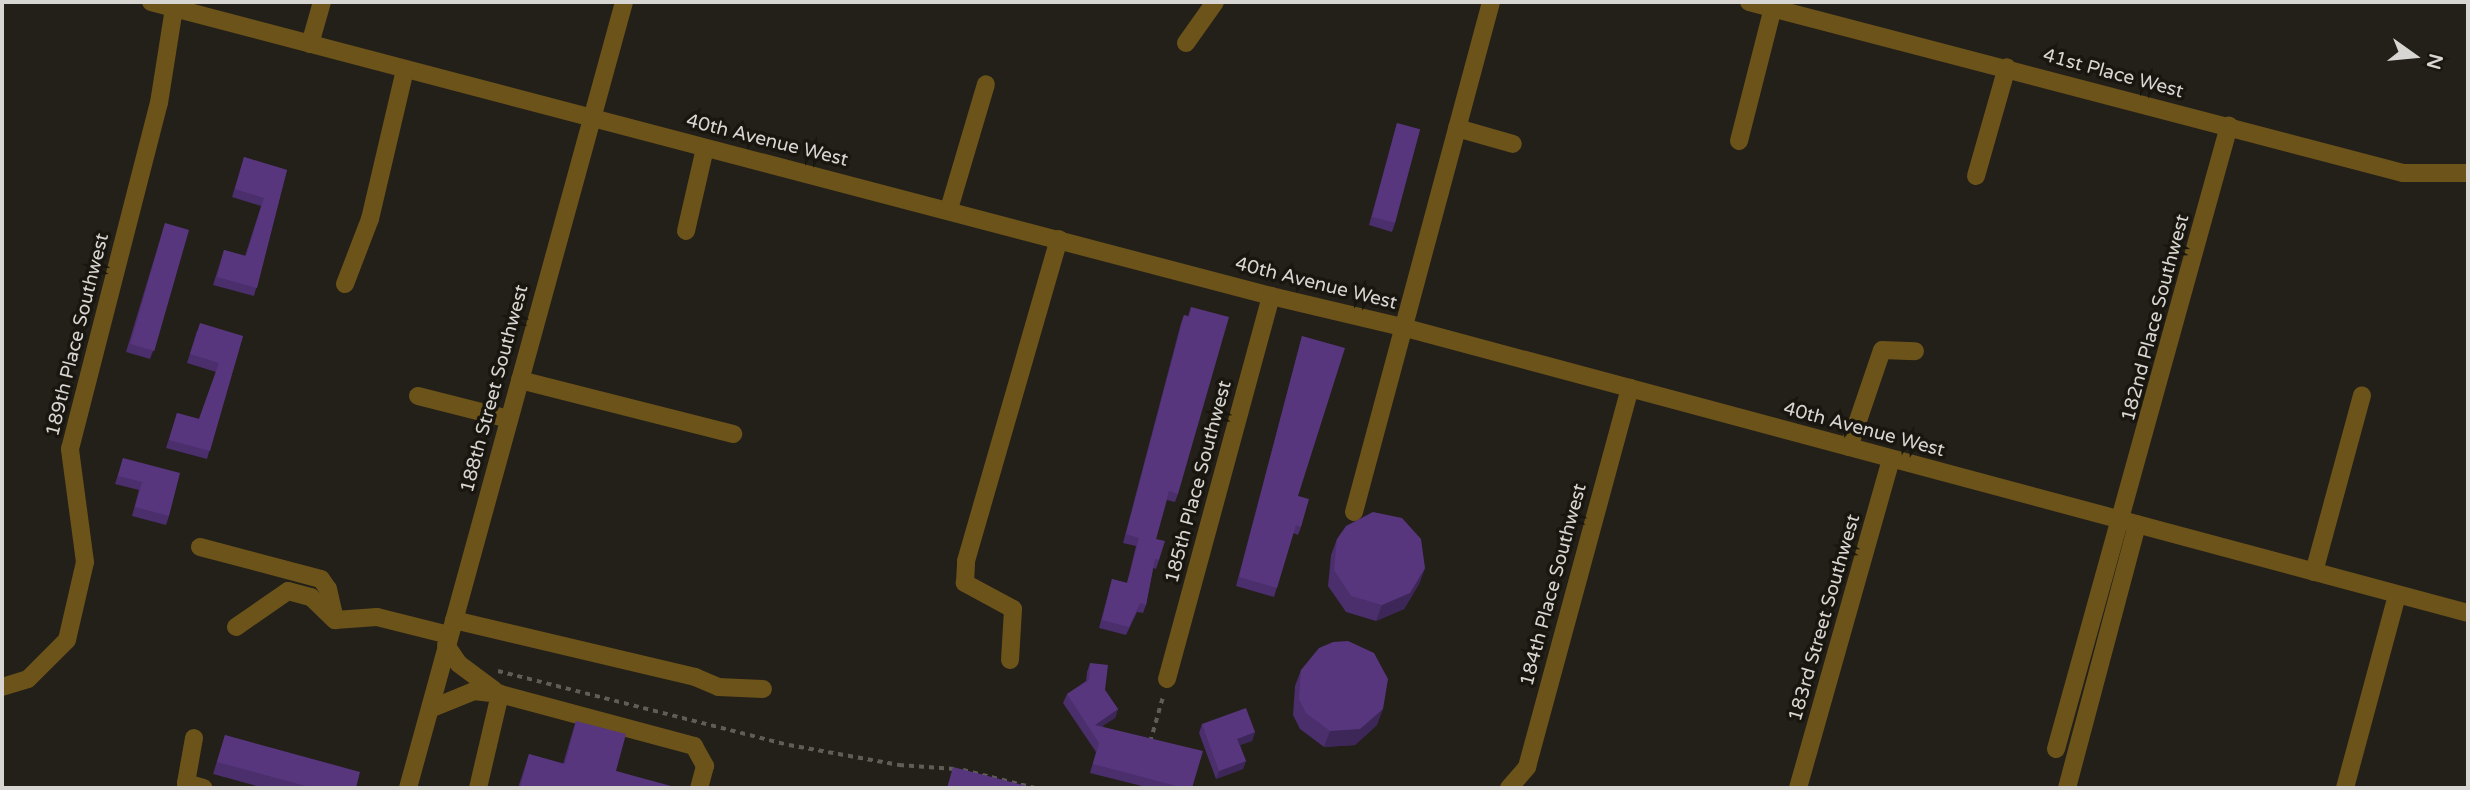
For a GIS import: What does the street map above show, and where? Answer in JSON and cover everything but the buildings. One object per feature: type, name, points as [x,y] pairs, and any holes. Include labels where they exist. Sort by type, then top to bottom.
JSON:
[{"type":"street","name":"40th Avenue West","points":[[152,2],[174,5],[405,70],[949,209],[1271,296],[1406,328],[2468,613]]},
{"type":"street","points":[[310,44],[321,2]]},
{"type":"street","name":"188th Street Southwest","points":[[408,788],[624,2]]},
{"type":"street","points":[[1186,43],[1215,2]]},
{"type":"street","points":[[1354,512],[1406,328],[1491,2]]},
{"type":"street","name":"41st Place West","points":[[1749,2],[2007,67],[2403,173],[2468,173]]},
{"type":"street","name":"189th Place Southwest","points":[[2,687],[28,678],[68,640],[85,562],[70,449],[159,103],[174,5]]},
{"type":"street","points":[[1738,141],[1773,8]]},
{"type":"street","points":[[1976,176],[2007,67]]},
{"type":"street","points":[[345,284],[370,219],[405,70]]},
{"type":"street","points":[[949,209],[986,84]]},
{"type":"street","name":"182nd Place Southwest","points":[[2130,523],[2229,126]]},
{"type":"street","points":[[1457,128],[1514,144]]},
{"type":"street","points":[[686,231],[705,148]]},
{"type":"street","points":[[1010,660],[1013,609],[965,583],[967,561],[1059,239]]},
{"type":"street","name":"185th Place Southwest","points":[[1167,679],[1271,296]]},
{"type":"street","points":[[1849,447],[1882,350],[1915,351]]},
{"type":"street","points":[[520,380],[733,433]]},
{"type":"street","name":"184th Place Southwest","points":[[1509,788],[1527,767],[1630,388]]},
{"type":"street","points":[[2314,572],[2362,395]]},
{"type":"street","points":[[418,396],[509,419]]},
{"type":"street","name":"183rd Street Southwest","points":[[1798,788],[1891,459]]},
{"type":"street","points":[[2056,749],[2130,523]]},
{"type":"street","points":[[2067,788],[2130,523]]},
{"type":"street","points":[[200,547],[321,579],[328,589],[335,620]]},
{"type":"street","points":[[236,627],[288,591],[310,597],[335,620],[377,617],[450,633],[695,677],[718,687],[763,689]]},
{"type":"street","points":[[2345,788],[2397,595]]},
{"type":"street","points":[[450,633],[477,681],[500,694]]},
{"type":"street","points":[[430,709],[474,691],[500,694],[694,746],[705,766],[699,788]]},
{"type":"street","points":[[478,788],[500,694]]},
{"type":"street","points":[[194,738],[186,783],[203,788]]},
{"type":"path","points":[[489,669],[789,745],[899,765],[975,771],[1035,788]]},
{"type":"path","points":[[1147,753],[1167,679]]}]
